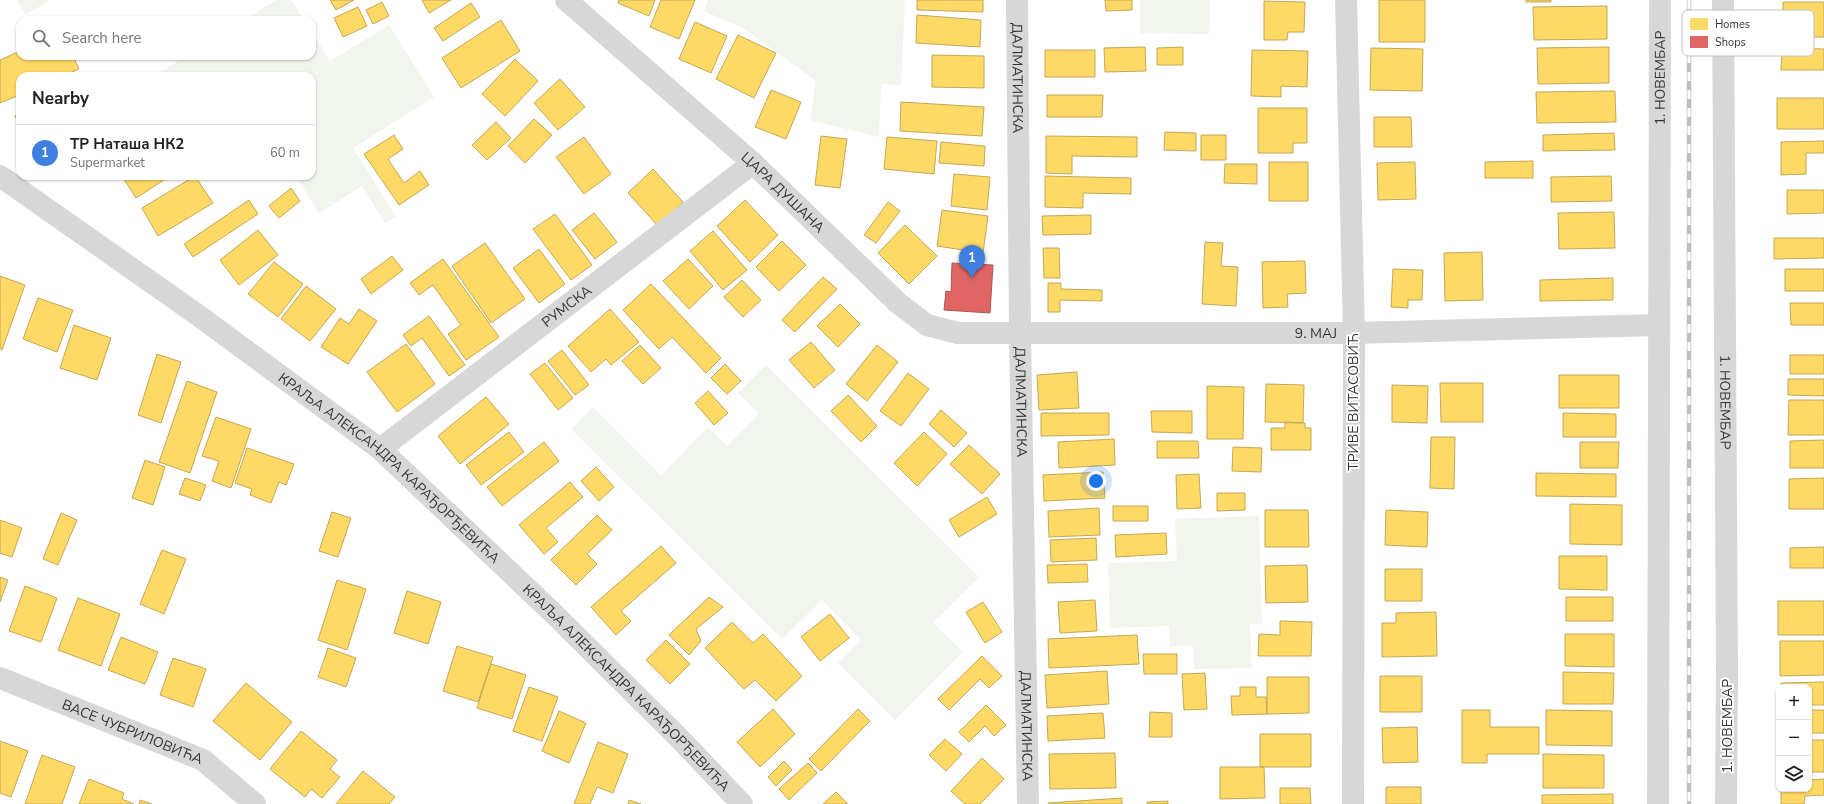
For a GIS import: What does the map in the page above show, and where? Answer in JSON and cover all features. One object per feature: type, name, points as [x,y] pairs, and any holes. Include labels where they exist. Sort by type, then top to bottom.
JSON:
[{"type":"street","name":"ЦАРА ДУШАНА","points":[[566,0],[753,163],[898,304],[927,325],[958,333],[1020,332]]},
{"type":"street","name":"ДАЛМАТИНСКА","points":[[1017,0],[1020,332],[1028,804]]},
{"type":"street","name":"ТРИВЕ ВИТАСОВИЋ","points":[[1346,0],[1354,333],[1353,804]]},
{"type":"street","name":"1. НОВЕМБАР","points":[[1658,804],[1660,0]]},
{"type":"street","name":"1. НОВЕМБАР","points":[[1723,0],[1723,10]]},
{"type":"street","name":"1. НОВЕМБАР","points":[[1723,56],[1727,655],[1726,804]]},
{"type":"street","name":"РУМСКА","points":[[380,449],[753,163]]},
{"type":"street","name":"КРАЉА АЛЕКСАНДРА КАРАЂОРЂЕВИЋА","points":[[0,176],[195,313],[380,449],[552,612],[679,738],[742,804]]},
{"type":"street","name":"9. МАЈ","points":[[1020,332],[1354,333],[1659,325]]},
{"type":"street","name":"ВАСЕ ЧУБРИЛОВИЋА","points":[[0,678],[203,760],[255,804]]},
{"type":"shaded area","points":[[17,0],[50,0],[26,15]]},
{"type":"shaded area","points":[[276,0],[291,0],[301,16],[250,16]]},
{"type":"shaded area","points":[[708,0],[905,0],[901,85],[881,84],[879,137],[810,120],[816,81],[743,28],[704,11]]},
{"type":"shaded area","points":[[1140,0],[1210,0],[1209,34],[1140,33]]},
{"type":"shaded area","points":[[389,25],[434,97],[353,148],[396,217],[385,223],[362,186],[319,213],[298,180],[316,180],[316,72],[160,72],[180,60],[316,60],[316,38],[330,61]]},
{"type":"shaded area","points":[[766,365],[979,577],[933,623],[963,652],[895,720],[838,663],[861,640],[822,600],[782,639],[571,429],[593,407],[661,475],[708,427],[727,446],[759,414],[738,393]]},
{"type":"shaded area","points":[[1259,516],[1262,624],[1250,624],[1252,668],[1194,669],[1193,646],[1170,646],[1169,626],[1110,628],[1108,563],[1177,561],[1175,519]]},
{"type":"building: Homes","points":[[330,0],[354,0],[336,10]]},
{"type":"building: Homes","points":[[422,0],[451,0],[429,13]]},
{"type":"building: Homes","points":[[619,0],[655,0],[649,16],[618,3]]},
{"type":"building: Homes","points":[[661,0],[695,0],[679,39],[650,27]]},
{"type":"building: Homes","points":[[917,0],[983,0],[983,12],[917,10]]},
{"type":"building: Homes","points":[[1105,0],[1132,0],[1132,10],[1106,11]]},
{"type":"building: Homes","points":[[1379,0],[1425,0],[1425,42],[1379,42]]},
{"type":"building: Homes","points":[[1526,0],[1551,0],[1551,2],[1526,2]]},
{"type":"building: Homes","points":[[1264,1],[1305,2],[1304,32],[1288,32],[1287,40],[1264,40]]},
{"type":"building: Homes","points":[[382,2],[389,16],[373,24],[366,10]]},
{"type":"building: Homes","points":[[1783,2],[1824,2],[1824,37],[1814,37],[1814,10],[1783,10]]},
{"type":"building: Homes","points":[[471,3],[480,17],[443,41],[434,28]]},
{"type":"building: Homes","points":[[1607,6],[1607,39],[1534,40],[1533,7]]},
{"type":"building: Homes","points":[[358,7],[367,26],[343,37],[334,18]]},
{"type":"building: Homes","points":[[917,15],[981,20],[980,47],[916,43]]},
{"type":"building: Homes","points":[[501,20],[520,51],[461,88],[442,58]]},
{"type":"building: Homes","points":[[695,22],[727,36],[711,73],[679,59]]},
{"type":"building: Homes","points":[[738,35],[776,53],[754,98],[716,79]]},
{"type":"building: Homes","points":[[1145,47],[1146,71],[1105,72],[1104,48]]},
{"type":"building: Homes","points":[[1183,47],[1183,65],[1157,65],[1157,48]]},
{"type":"building: Homes","points":[[1609,47],[1609,83],[1538,84],[1537,48]]},
{"type":"building: Homes","points":[[1371,48],[1423,49],[1422,91],[1370,90]]},
{"type":"building: Homes","points":[[1814,49],[1824,49],[1824,70],[1781,70],[1782,56],[1814,56]]},
{"type":"building: Homes","points":[[1045,50],[1095,50],[1095,77],[1045,77]]},
{"type":"building: Homes","points":[[1252,50],[1308,51],[1307,87],[1281,86],[1281,97],[1251,96]]},
{"type":"building: Homes","points":[[16,53],[16,60],[75,60],[79,69],[72,72],[16,72],[16,97],[0,103],[0,60]]},
{"type":"building: Homes","points":[[932,55],[984,56],[984,88],[932,87]]},
{"type":"building: Homes","points":[[515,59],[538,81],[505,116],[482,94]]},
{"type":"building: Homes","points":[[560,79],[585,107],[558,130],[534,103]]},
{"type":"building: Homes","points":[[771,90],[801,102],[786,139],[755,127]]},
{"type":"building: Homes","points":[[1615,91],[1616,122],[1537,123],[1536,92]]},
{"type":"building: Homes","points":[[1047,95],[1103,95],[1102,117],[1047,117]]},
{"type":"building: Homes","points":[[1777,98],[1824,98],[1824,129],[1777,129]]},
{"type":"building: Homes","points":[[901,102],[984,107],[982,136],[900,131]]},
{"type":"building: Homes","points":[[1258,108],[1307,108],[1307,143],[1293,143],[1293,153],[1258,153]]},
{"type":"building: Homes","points":[[1374,117],[1411,117],[1412,147],[1374,147]]},
{"type":"building: Homes","points":[[534,119],[552,135],[525,163],[508,146]]},
{"type":"building: Homes","points":[[496,122],[511,138],[487,160],[472,145]]},
{"type":"building: Homes","points":[[1165,132],[1196,133],[1196,151],[1164,150]]},
{"type":"building: Homes","points":[[1614,133],[1615,150],[1543,151],[1543,135]]},
{"type":"building: Homes","points":[[394,135],[403,149],[388,159],[404,183],[420,171],[429,185],[399,205],[364,154]]},
{"type":"building: Homes","points":[[1201,135],[1226,135],[1226,160],[1201,160]]},
{"type":"building: Homes","points":[[821,136],[847,139],[840,188],[815,185]]},
{"type":"building: Homes","points":[[1046,136],[1137,137],[1137,157],[1072,156],[1072,174],[1046,173]]},
{"type":"building: Homes","points":[[584,137],[611,174],[584,194],[556,157]]},
{"type":"building: Homes","points":[[887,137],[937,141],[934,174],[884,169]]},
{"type":"building: Homes","points":[[1824,141],[1824,153],[1806,153],[1806,174],[1781,175],[1781,142]]},
{"type":"building: Homes","points":[[941,142],[985,146],[984,166],[939,163]]},
{"type":"building: Homes","points":[[1533,161],[1533,178],[1485,178],[1485,162]]},
{"type":"building: Homes","points":[[1269,162],[1308,162],[1308,201],[1269,201]]},
{"type":"building: Homes","points":[[1415,162],[1416,199],[1378,200],[1377,163]]},
{"type":"building: Homes","points":[[1225,164],[1257,164],[1257,184],[1224,183]]},
{"type":"building: Homes","points":[[653,169],[683,202],[658,226],[628,193]]},
{"type":"building: Homes","points":[[954,174],[990,177],[987,210],[951,206]]},
{"type":"building: Homes","points":[[1045,176],[1131,178],[1131,194],[1083,193],[1083,208],[1045,207]]},
{"type":"building: Homes","points":[[1611,176],[1612,201],[1551,202],[1551,177]]},
{"type":"building: Homes","points":[[125,180],[164,180],[136,198]]},
{"type":"building: Homes","points":[[188,180],[198,180],[213,203],[158,236],[142,208]]},
{"type":"building: Homes","points":[[291,188],[300,201],[279,218],[269,206]]},
{"type":"building: Homes","points":[[1787,190],[1824,190],[1824,213],[1787,214]]},
{"type":"building: Homes","points":[[249,200],[258,214],[193,257],[184,244]]},
{"type":"building: Homes","points":[[745,200],[778,235],[750,262],[717,226]]},
{"type":"building: Homes","points":[[888,202],[900,211],[876,243],[864,235]]},
{"type":"building: Homes","points":[[942,210],[988,216],[983,253],[937,246]]},
{"type":"building: Homes","points":[[1614,212],[1615,248],[1559,249],[1558,213]]},
{"type":"building: Homes","points":[[594,213],[617,242],[595,259],[572,230]]},
{"type":"building: Homes","points":[[555,214],[592,265],[571,280],[533,229]]},
{"type":"building: Homes","points":[[1091,215],[1091,234],[1043,235],[1042,216]]},
{"type":"building: Homes","points":[[905,225],[937,256],[909,284],[878,253]]},
{"type":"building: Homes","points":[[258,230],[278,255],[239,285],[220,260]]},
{"type":"building: Homes","points":[[713,231],[747,270],[723,290],[690,251]]},
{"type":"building: Homes","points":[[1774,238],[1824,238],[1824,258],[1774,259]]},
{"type":"building: Homes","points":[[782,241],[806,265],[779,291],[756,267]]},
{"type":"building: Homes","points":[[1205,242],[1223,243],[1221,266],[1238,267],[1236,306],[1202,304]]},
{"type":"building: Homes","points":[[485,243],[525,299],[491,323],[452,266]]},
{"type":"building: Homes","points":[[1043,248],[1059,248],[1060,278],[1044,278]]},
{"type":"building: Homes","points":[[539,249],[565,284],[539,303],[513,268]]},
{"type":"building: Homes","points":[[1482,252],[1483,300],[1445,301],[1444,253]]},
{"type":"building: Homes","points":[[392,256],[403,270],[371,294],[361,279]]},
{"type":"building: Homes","points":[[443,259],[499,337],[466,360],[448,334],[461,325],[433,285],[419,295],[410,283]]},
{"type":"building: Homes","points":[[688,259],[713,286],[689,309],[663,281]]},
{"type":"building: Homes","points":[[1305,261],[1306,293],[1287,294],[1288,307],[1263,308],[1262,262]]},
{"type":"building: Homes","points":[[274,262],[303,284],[278,317],[248,294]]},
{"type":"building: Homes","points":[[1393,269],[1423,270],[1422,300],[1408,300],[1408,308],[1391,307]]},
{"type":"building: Homes","points":[[1785,269],[1824,269],[1824,291],[1785,291]]},
{"type":"building: Homes","points":[[0,276],[25,285],[2,350],[0,349]]},
{"type":"building: Homes","points":[[823,277],[837,289],[795,332],[782,320]]},
{"type":"building: Homes","points":[[1613,278],[1613,300],[1540,301],[1540,280]]},
{"type":"building: Homes","points":[[742,280],[761,300],[743,317],[724,297]]},
{"type":"building: Homes","points":[[1048,283],[1061,283],[1061,289],[1102,290],[1102,301],[1060,300],[1060,312],[1048,312]]},
{"type":"building: Homes","points":[[651,284],[721,358],[706,373],[672,337],[659,349],[623,310]]},
{"type":"building: Homes","points":[[306,286],[336,309],[310,341],[281,319]]},
{"type":"building: Homes","points":[[38,298],[73,310],[57,352],[23,339]]},
{"type":"building: Homes","points":[[1790,303],[1824,303],[1824,325],[1791,325]]},
{"type":"building: Homes","points":[[840,304],[860,324],[838,347],[817,326]]},
{"type":"building: Homes","points":[[359,309],[377,321],[348,364],[321,347],[340,318],[349,324]]},
{"type":"building: Homes","points":[[610,309],[639,342],[611,365],[606,359],[591,372],[568,346]]},
{"type":"building: Homes","points":[[429,316],[465,365],[449,376],[422,338],[411,346],[403,335]]},
{"type":"building: Homes","points":[[74,325],[111,338],[97,380],[60,368]]},
{"type":"building: Homes","points":[[811,342],[835,370],[814,388],[789,360]]},
{"type":"building: Homes","points":[[406,344],[435,384],[397,412],[367,372]]},
{"type":"building: Homes","points":[[640,345],[661,368],[643,384],[622,361]]},
{"type":"building: Homes","points":[[877,345],[898,362],[867,401],[846,384]]},
{"type":"building: Homes","points":[[562,350],[589,385],[575,395],[548,361]]},
{"type":"building: Homes","points":[[157,354],[181,362],[161,423],[138,415]]},
{"type":"building: Homes","points":[[1790,355],[1824,355],[1824,374],[1790,374]]},
{"type":"building: Homes","points":[[545,363],[573,398],[558,410],[530,374]]},
{"type":"building: Homes","points":[[725,364],[741,381],[727,394],[711,378]]},
{"type":"building: Homes","points":[[1077,372],[1079,408],[1039,410],[1037,375]]},
{"type":"building: Homes","points":[[908,373],[929,389],[901,426],[880,411]]},
{"type":"building: Homes","points":[[1559,375],[1619,375],[1619,408],[1559,408]]},
{"type":"building: Homes","points":[[1788,379],[1824,379],[1824,396],[1788,395]]},
{"type":"building: Homes","points":[[187,381],[217,392],[190,473],[159,462]]},
{"type":"building: Homes","points":[[1440,383],[1483,383],[1483,422],[1441,422]]},
{"type":"building: Homes","points":[[1266,384],[1304,385],[1303,423],[1265,422]]},
{"type":"building: Homes","points":[[1392,385],[1428,386],[1427,423],[1392,422]]},
{"type":"building: Homes","points":[[1207,386],[1244,387],[1243,439],[1207,439]]},
{"type":"building: Homes","points":[[708,391],[728,413],[714,425],[695,403]]},
{"type":"building: Homes","points":[[848,395],[877,426],[861,442],[831,411]]},
{"type":"building: Homes","points":[[486,397],[509,424],[460,464],[438,436]]},
{"type":"building: Homes","points":[[1789,400],[1824,400],[1824,435],[1788,435]]},
{"type":"building: Homes","points":[[941,410],[967,433],[954,447],[929,424]]},
{"type":"building: Homes","points":[[1151,411],[1192,411],[1192,433],[1152,432]]},
{"type":"building: Homes","points":[[1041,413],[1109,413],[1109,435],[1041,436]]},
{"type":"building: Homes","points":[[1563,413],[1616,414],[1616,437],[1563,437]]},
{"type":"building: Homes","points":[[216,417],[251,429],[231,488],[212,481],[219,461],[202,456]]},
{"type":"building: Homes","points":[[1285,422],[1305,423],[1305,428],[1311,428],[1311,450],[1271,450],[1271,428],[1285,428]]},
{"type":"building: Homes","points":[[509,432],[524,452],[481,485],[466,465]]},
{"type":"building: Homes","points":[[924,432],[947,454],[917,486],[894,463]]},
{"type":"building: Homes","points":[[1431,437],[1455,437],[1454,489],[1430,488]]},
{"type":"building: Homes","points":[[1114,439],[1115,465],[1059,468],[1058,442]]},
{"type":"building: Homes","points":[[1824,440],[1824,468],[1790,468],[1790,441]]},
{"type":"building: Homes","points":[[1157,441],[1198,441],[1199,458],[1157,458]]},
{"type":"building: Homes","points":[[544,442],[559,461],[502,506],[487,487]]},
{"type":"building: Homes","points":[[1580,442],[1619,442],[1618,468],[1580,468]]},
{"type":"building: Homes","points":[[969,445],[1000,474],[982,494],[950,464]]},
{"type":"building: Homes","points":[[1233,447],[1262,448],[1261,472],[1232,471]]},
{"type":"building: Homes","points":[[247,448],[294,464],[286,485],[279,482],[271,503],[250,495],[252,489],[235,483]]},
{"type":"building: Homes","points":[[145,460],[165,467],[153,505],[132,498]]},
{"type":"building: Homes","points":[[596,467],[614,487],[599,501],[581,481]]},
{"type":"building: Homes","points":[[1103,472],[1105,498],[1044,501],[1043,475]]},
{"type":"building: Homes","points":[[1536,473],[1616,474],[1616,497],[1536,496]]},
{"type":"building: Homes","points":[[1199,474],[1201,508],[1177,509],[1176,475]]},
{"type":"building: Homes","points":[[185,478],[206,485],[200,501],[179,494]]},
{"type":"building: Homes","points":[[1824,478],[1824,509],[1789,509],[1789,479]]},
{"type":"building: Homes","points":[[570,482],[583,497],[546,528],[558,542],[544,554],[519,525]]},
{"type":"building: Homes","points":[[1217,493],[1245,493],[1245,510],[1217,511]]},
{"type":"building: Homes","points":[[987,497],[997,514],[959,537],[949,520]]},
{"type":"building: Homes","points":[[1570,504],[1622,505],[1622,545],[1570,544]]},
{"type":"building: Homes","points":[[1113,506],[1148,506],[1148,521],[1113,521]]},
{"type":"building: Homes","points":[[1099,508],[1100,535],[1049,537],[1048,511]]},
{"type":"building: Homes","points":[[1265,510],[1308,510],[1309,547],[1265,547]]},
{"type":"building: Homes","points":[[1386,510],[1428,512],[1427,547],[1385,545]]},
{"type":"building: Homes","points":[[332,512],[351,518],[338,557],[319,551]]},
{"type":"building: Homes","points":[[61,513],[77,520],[58,565],[43,559]]},
{"type":"building: Homes","points":[[597,515],[612,530],[587,554],[597,564],[576,585],[551,560]]},
{"type":"building: Homes","points":[[0,520],[22,528],[12,557],[0,553]]},
{"type":"building: Homes","points":[[1166,533],[1167,554],[1116,557],[1115,535]]},
{"type":"building: Homes","points":[[1096,538],[1097,560],[1051,562],[1050,540]]},
{"type":"building: Homes","points":[[661,546],[676,563],[621,611],[631,621],[616,635],[591,607]]},
{"type":"building: Homes","points":[[1824,547],[1824,568],[1790,568],[1790,548]]},
{"type":"building: Homes","points":[[162,550],[186,559],[164,614],[140,604]]},
{"type":"building: Homes","points":[[1559,556],[1607,556],[1607,590],[1559,589]]},
{"type":"building: Homes","points":[[1087,564],[1088,582],[1048,583],[1047,565]]},
{"type":"building: Homes","points":[[1307,565],[1308,602],[1266,603],[1265,566]]},
{"type":"building: Homes","points":[[1385,569],[1422,569],[1422,601],[1385,601]]},
{"type":"building: Homes","points":[[0,577],[8,580],[0,602]]},
{"type":"building: Homes","points":[[337,580],[366,589],[347,650],[318,640]]},
{"type":"building: Homes","points":[[25,586],[57,598],[41,642],[9,631]]},
{"type":"building: Homes","points":[[407,591],[441,602],[428,644],[394,633]]},
{"type":"building: Homes","points":[[709,597],[723,607],[696,629],[701,641],[689,655],[669,635]]},
{"type":"building: Homes","points":[[1566,597],[1613,597],[1613,621],[1566,621]]},
{"type":"building: Homes","points":[[78,598],[120,614],[101,666],[58,650]]},
{"type":"building: Homes","points":[[1095,600],[1097,631],[1060,633],[1058,602]]},
{"type":"building: Homes","points":[[1778,601],[1824,601],[1824,635],[1778,635]]},
{"type":"building: Homes","points":[[983,602],[1002,632],[985,643],[966,612]]},
{"type":"building: Homes","points":[[1436,612],[1437,656],[1382,657],[1382,623],[1396,623],[1396,613]]},
{"type":"building: Homes","points":[[830,614],[849,638],[820,661],[801,637]]},
{"type":"building: Homes","points":[[1280,621],[1312,622],[1311,656],[1258,656],[1259,634],[1280,635]]},
{"type":"building: Homes","points":[[732,622],[753,643],[763,634],[802,676],[776,701],[755,680],[744,689],[705,648]]},
{"type":"building: Homes","points":[[1565,634],[1614,634],[1614,667],[1565,666]]},
{"type":"building: Homes","points":[[1137,635],[1139,664],[1049,668],[1048,639]]},
{"type":"building: Homes","points":[[121,637],[158,652],[145,684],[108,670]]},
{"type":"building: Homes","points":[[666,640],[690,664],[670,684],[646,660]]},
{"type":"building: Homes","points":[[1780,641],[1824,641],[1824,675],[1780,676]]},
{"type":"building: Homes","points":[[457,646],[493,657],[478,702],[443,691]]},
{"type":"building: Homes","points":[[328,648],[356,658],[346,687],[318,677]]},
{"type":"building: Homes","points":[[1143,654],[1177,654],[1177,674],[1144,674]]},
{"type":"building: Homes","points":[[982,656],[1002,676],[989,688],[980,679],[949,710],[938,699]]},
{"type":"building: Homes","points":[[173,658],[206,669],[193,707],[160,695]]},
{"type":"building: Homes","points":[[491,664],[526,675],[512,719],[477,708]]},
{"type":"building: Homes","points":[[1107,671],[1109,704],[1047,708],[1045,675]]},
{"type":"building: Homes","points":[[1563,672],[1614,673],[1613,704],[1563,704]]},
{"type":"building: Homes","points":[[1205,673],[1207,709],[1184,710],[1182,674]]},
{"type":"building: Homes","points":[[1380,676],[1422,676],[1422,712],[1380,712]]},
{"type":"building: Homes","points":[[1267,677],[1309,677],[1309,713],[1267,714]]},
{"type":"building: Homes","points":[[1824,682],[1824,705],[1812,705],[1812,684],[1781,683]]},
{"type":"building: Homes","points":[[246,683],[292,722],[260,760],[213,721]]},
{"type":"building: Homes","points":[[529,687],[558,697],[542,741],[513,731]]},
{"type":"building: Homes","points":[[1240,687],[1256,687],[1256,697],[1266,697],[1267,714],[1232,715],[1231,696],[1240,696]]},
{"type":"building: Homes","points":[[986,705],[1006,725],[994,736],[985,726],[969,742],[959,732]]},
{"type":"building: Homes","points":[[773,709],[795,734],[760,767],[737,742]]},
{"type":"building: Homes","points":[[858,709],[870,721],[821,771],[809,759]]},
{"type":"building: Homes","points":[[1462,710],[1490,710],[1490,727],[1539,727],[1539,754],[1487,754],[1487,763],[1462,763]]},
{"type":"building: Homes","points":[[1546,710],[1612,711],[1612,746],[1546,745]]},
{"type":"building: Homes","points":[[1812,710],[1824,710],[1824,733],[1812,733]]},
{"type":"building: Homes","points":[[559,711],[586,723],[569,763],[542,751]]},
{"type":"building: Homes","points":[[1150,712],[1172,713],[1172,737],[1149,737]]},
{"type":"building: Homes","points":[[1103,713],[1105,738],[1048,741],[1047,716]]},
{"type":"building: Homes","points":[[1417,727],[1418,762],[1383,763],[1382,728]]},
{"type":"building: Homes","points":[[301,731],[337,760],[330,769],[340,777],[322,798],[311,789],[305,797],[270,769]]},
{"type":"building: Homes","points":[[1260,734],[1311,734],[1311,767],[1260,767]]},
{"type":"building: Homes","points":[[945,739],[962,754],[946,771],[929,755]]},
{"type":"building: Homes","points":[[1812,740],[1824,740],[1824,772],[1812,772]]},
{"type":"building: Homes","points":[[0,741],[28,751],[11,797],[0,793]]},
{"type":"building: Homes","points":[[598,742],[628,754],[613,793],[597,787],[590,804],[574,804]]},
{"type":"building: Homes","points":[[1115,753],[1116,788],[1050,789],[1049,754]]},
{"type":"building: Homes","points":[[1543,754],[1604,755],[1604,788],[1543,788]]},
{"type":"building: Homes","points":[[42,755],[75,767],[62,804],[25,804]]},
{"type":"building: Homes","points":[[982,758],[1004,779],[980,804],[965,804],[951,791]]},
{"type":"building: Homes","points":[[784,761],[792,770],[776,786],[768,777]]},
{"type":"building: Homes","points":[[808,763],[817,773],[789,800],[779,789]]},
{"type":"building: Homes","points":[[1220,767],[1264,767],[1265,798],[1220,799]]},
{"type":"building: Homes","points":[[363,771],[395,797],[389,804],[336,804]]},
{"type":"building: Homes","points":[[89,779],[124,793],[122,799],[134,804],[79,804]]},
{"type":"building: Homes","points":[[1824,779],[1824,795],[1805,796],[1804,804],[1781,804],[1781,792],[1812,792],[1812,780]]},
{"type":"building: Homes","points":[[1386,787],[1421,787],[1421,804],[1386,804]]},
{"type":"building: Homes","points":[[1280,788],[1310,788],[1311,804],[1280,804]]},
{"type":"building: Homes","points":[[836,792],[848,804],[823,804]]},
{"type":"building: Homes","points":[[1613,794],[1613,804],[1542,804],[1542,795]]},
{"type":"building: Homes","points":[[1122,798],[1122,804],[1048,804],[1048,803]]},
{"type":"building: Homes","points":[[140,800],[152,804],[139,804]]},
{"type":"building: Homes","points":[[629,800],[641,804],[628,804]]},
{"type":"building: Homes","points":[[1168,801],[1168,804],[1147,804],[1147,802]]},
{"type":"building: Shops","points":[[952,263],[993,265],[990,313],[944,310],[946,291],[951,292]]},
{"type":"railway","points":[[1689,0],[1689,10]]},
{"type":"railway","points":[[1689,56],[1689,804]]},
{"type":"place","name":"ТР Наташа НК2","points":[[972,278]]}]
